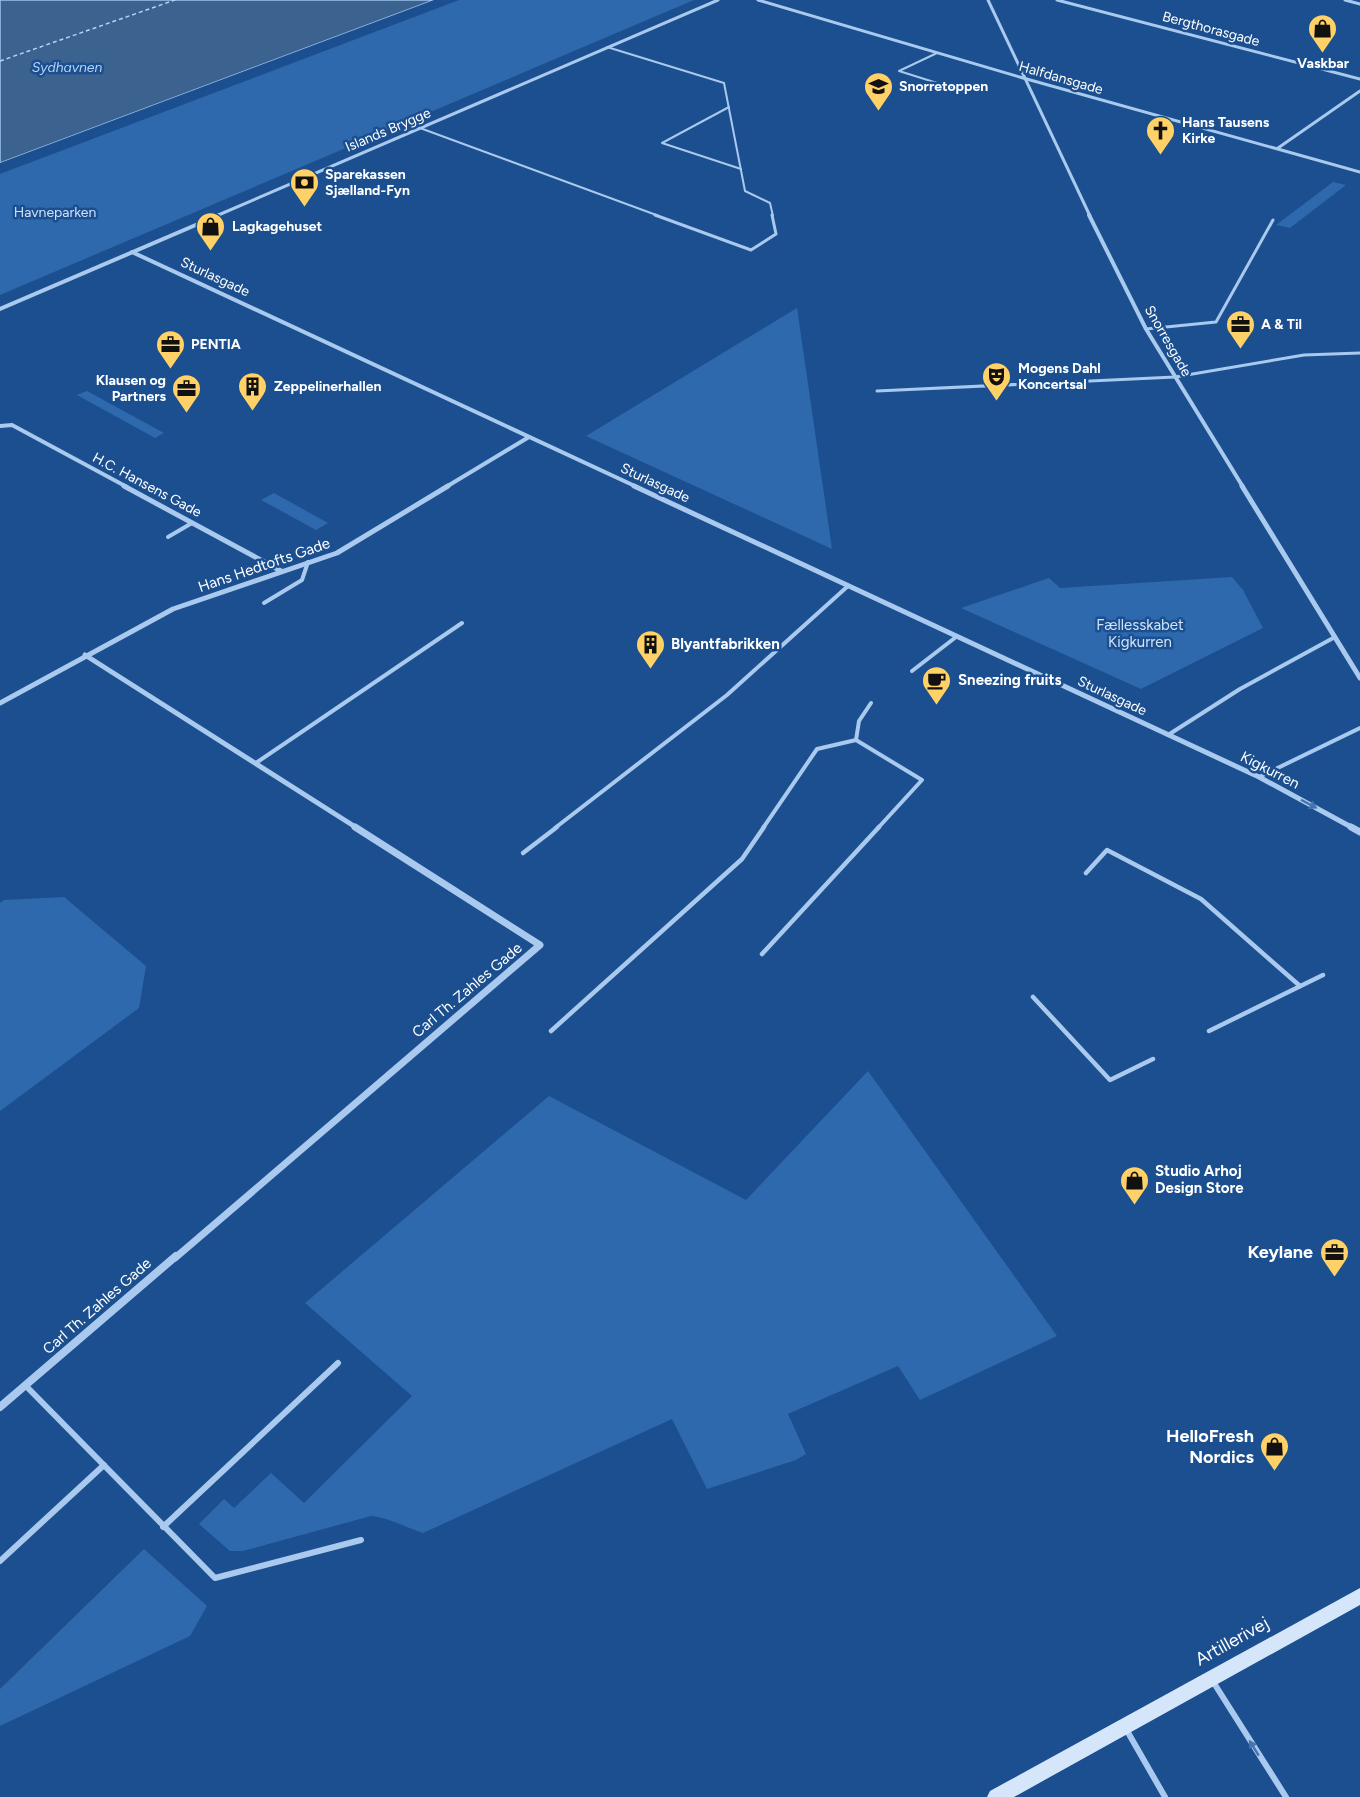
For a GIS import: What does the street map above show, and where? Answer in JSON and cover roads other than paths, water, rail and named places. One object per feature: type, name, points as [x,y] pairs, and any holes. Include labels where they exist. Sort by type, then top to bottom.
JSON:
[{"type":"street","name":"Islands Brygge","points":[[0,309],[718,0]]},
{"type":"street","name":"Halfdansgade","points":[[758,0],[1023,78],[1360,172]]},
{"type":"street","name":"Snorresgade","points":[[988,0],[1023,78],[1146,329],[1360,677]]},
{"type":"street","name":"Bergthorasgade","points":[[1057,0],[1360,79]]},
{"type":"street","points":[[1345,0],[1360,4]]},
{"type":"street","points":[[1278,148],[1360,91]]},
{"type":"street","name":"Sturlasgade","points":[[132,252],[1168,735]]},
{"type":"street","name":"H.C. Hansens Gade","points":[[0,426],[12,425],[281,571]]},
{"type":"street","name":"Hans Hedtofts Gade","points":[[0,703],[173,609],[337,553],[529,437]]},
{"type":"street","name":"Carl Th. Zahles Gade","points":[[0,1407],[540,945],[85,655]]},
{"type":"street","name":"Kigkurren","points":[[1168,735],[1259,777],[1360,831]]},
{"type":"street","name":"Artillerivej","points":[[996,1797],[1360,1596]]},
{"type":"lane","points":[[420,128],[751,250],[776,234],[770,203],[745,191],[724,83],[607,47]]},
{"type":"lane","points":[[937,53],[899,71],[953,88]]},
{"type":"lane","points":[[729,107],[662,143],[741,169]]},
{"type":"lane","points":[[1146,329],[1216,322],[1273,220]]},
{"type":"lane","points":[[877,391],[1175,377],[1304,355],[1360,352]]},
{"type":"lane","points":[[168,537],[192,523]]},
{"type":"lane","points":[[264,603],[302,580],[308,562]]},
{"type":"lane","points":[[523,854],[727,695],[848,586]]},
{"type":"lane","points":[[256,763],[462,623]]},
{"type":"lane","points":[[912,671],[956,637]]},
{"type":"lane","points":[[1168,735],[1240,689],[1335,637]]},
{"type":"lane","points":[[855,740],[859,721],[871,704]]},
{"type":"lane","points":[[1259,777],[1360,728]]},
{"type":"lane","points":[[551,1032],[742,859],[817,749],[855,740],[921,780],[762,954]]},
{"type":"lane","points":[[1086,873],[1107,850],[1202,899],[1300,986]]},
{"type":"lane","points":[[1209,1031],[1323,975]]},
{"type":"lane","points":[[1033,997],[1110,1080],[1153,1059]]},
{"type":"lane","points":[[163,1527],[338,1363]]},
{"type":"lane","points":[[26,1385],[215,1578],[361,1540]]},
{"type":"lane","points":[[0,1561],[104,1465]]},
{"type":"lane","points":[[1210,1677],[1286,1797]]},
{"type":"lane","points":[[1125,1726],[1165,1797]]},
{"type":"water","name":"Sydhavnen","points":[[0,0],[434,0],[0,163]]},
{"type":"place","name":"Vaskbar","points":[[1323,54]]},
{"type":"place","name":"Snorretoppen","points":[[878,112]]},
{"type":"place","name":"Hans Tausens Kirke","points":[[1161,156]]},
{"type":"place","name":"Sparekassen Sjælland-Fyn","points":[[304,208]]},
{"type":"place","name":"Lagkagehuset","points":[[211,252]]},
{"type":"place","name":"A & Til","points":[[1240,350]]},
{"type":"place","name":"PENTIA","points":[[170,370]]},
{"type":"place","name":"Mogens Dahl Koncertsal","points":[[997,402]]},
{"type":"place","name":"Zeppelinerhallen","points":[[253,412]]},
{"type":"place","name":"Klausen og Partners","points":[[187,414]]},
{"type":"place","name":"Blyantfabrikken","points":[[650,670]]},
{"type":"place","name":"Sneezing fruits","points":[[937,706]]},
{"type":"place","name":"Studio Arhoj Design Store","points":[[1134,1206]]},
{"type":"place","name":"Keylane","points":[[1334,1278]]},
{"type":"place","name":"HelloFresh Nordics","points":[[1275,1472]]},
{"type":"park label","name":"Havneparken","points":[[55,212]]},
{"type":"park label","name":"Fællesskabet Kigkurren","points":[[1140,634]]}]
